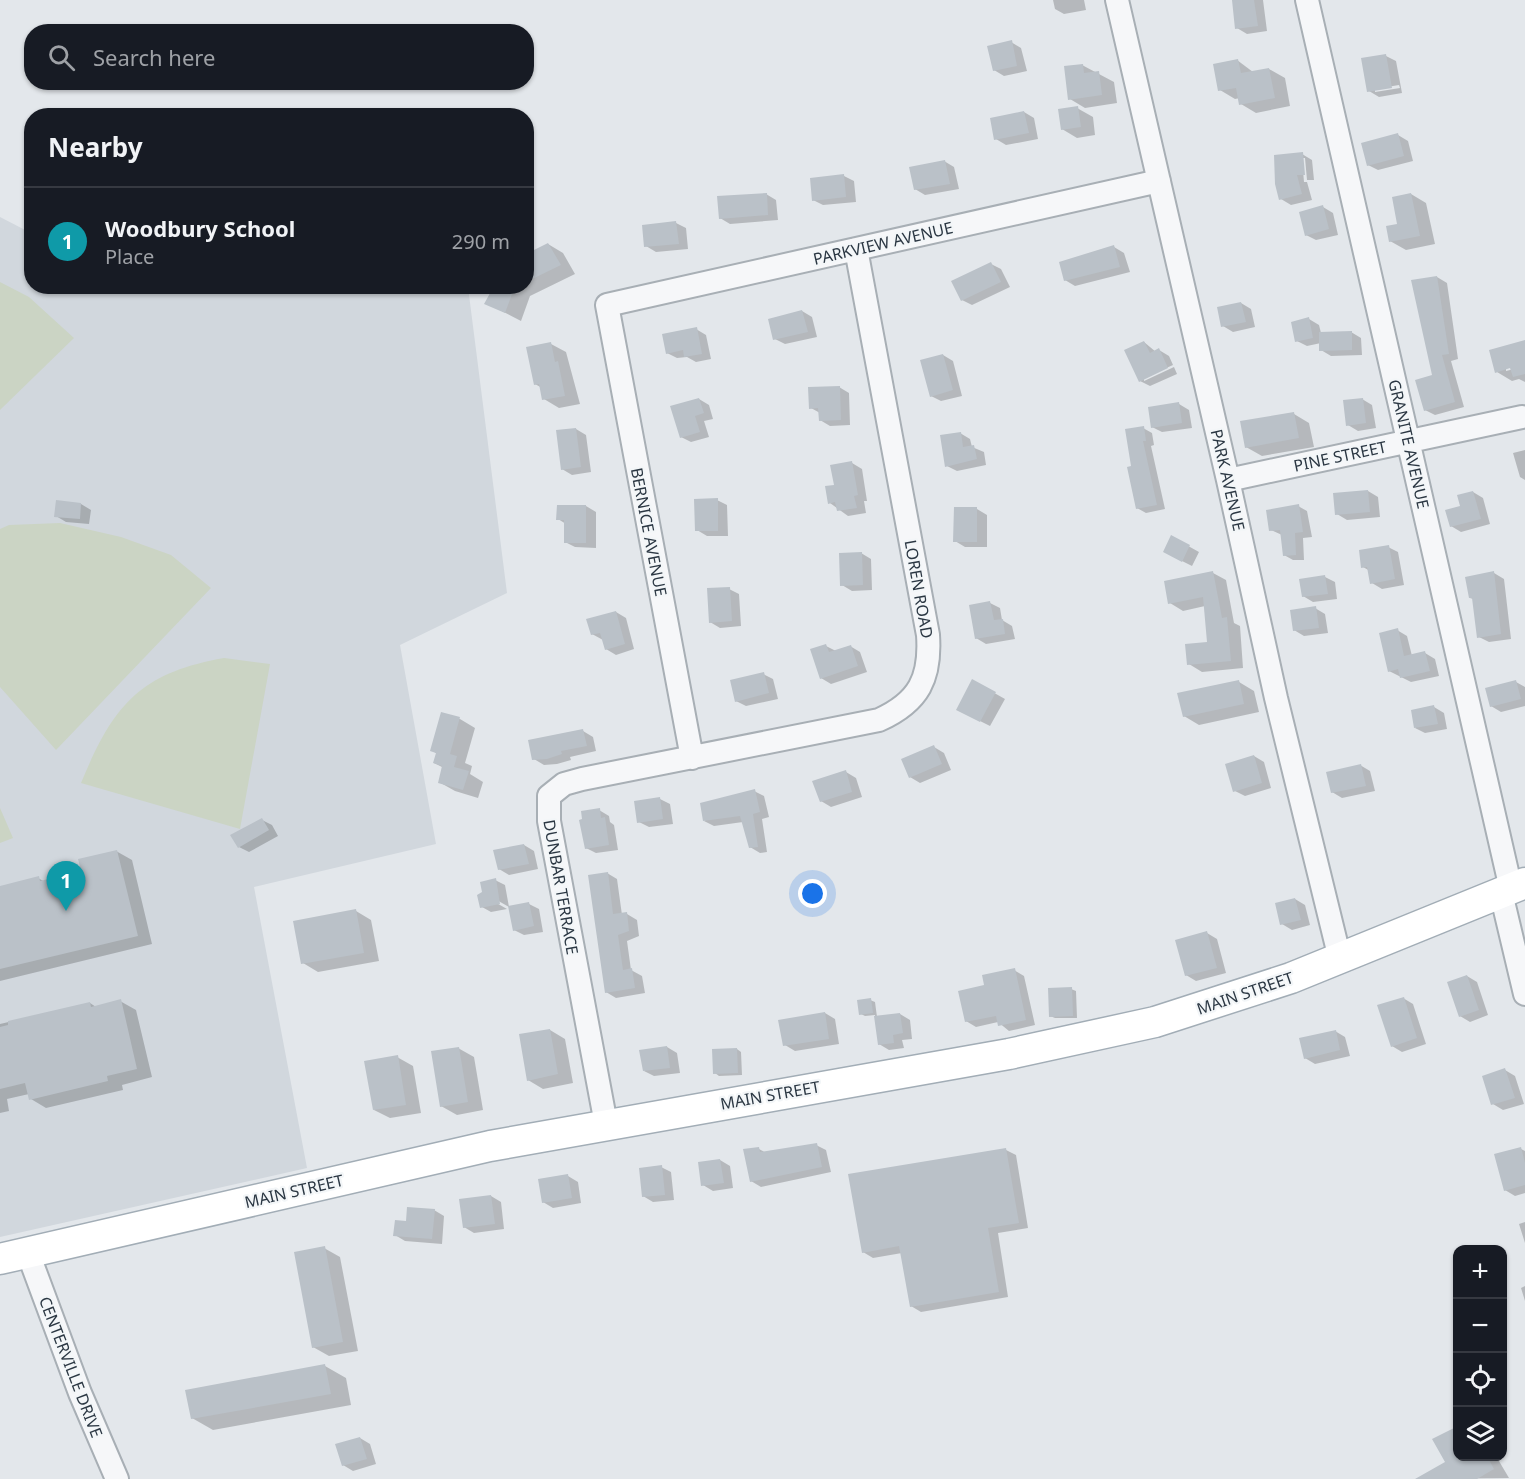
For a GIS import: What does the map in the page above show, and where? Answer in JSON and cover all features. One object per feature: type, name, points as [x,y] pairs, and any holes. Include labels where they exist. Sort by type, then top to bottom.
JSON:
[{"type":"main road","name":"MAIN STREET","points":[[14,1256],[490,1146],[1051,1046],[1207,1007],[1340,959],[1512,888]]},
{"type":"street","name":"PARK AVENUE","points":[[1117,0],[1276,698],[1340,959]]},
{"type":"street","name":"GRANITE AVENUE","points":[[1307,0],[1512,888],[1525,994]]},
{"type":"street","name":"PARKVIEW AVENUE","points":[[607,305],[1159,181]]},
{"type":"street","name":"LOREN ROAD","points":[[692,758],[879,720],[905,706],[921,686],[926,674],[929,661],[928,635],[856,249]]},
{"type":"street","name":"BERNICE AVENUE","points":[[607,305],[692,758]]},
{"type":"street","name":"PINE STREET","points":[[1228,480],[1522,417]]},
{"type":"street","name":"DUNBAR TERRACE","points":[[606,1124],[549,821],[548,800],[554,791],[572,782],[692,758]]},
{"type":"street","name":"CENTERVILLE DRIVE","points":[[14,1256],[80,1393],[117,1479]]},
{"type":"shaded area","points":[[0,217],[24,229],[24,294],[469,294],[507,593],[400,645],[436,844],[254,887],[307,1168],[0,1237]]},
{"type":"green space","points":[[0,282],[29,297],[74,338],[0,410]]},
{"type":"green space","points":[[60,523],[121,537],[171,555],[211,588],[56,750],[0,687],[0,529],[9,525]]},
{"type":"green space","points":[[224,658],[270,664],[240,829],[81,783],[105,733],[133,697],[170,673]]},
{"type":"green space","points":[[0,808],[13,838],[0,843]]},
{"type":"building","points":[[1232,0],[1254,0],[1258,26],[1235,29]]},
{"type":"building","points":[[1012,40],[1017,66],[993,71],[987,46]]},
{"type":"building","points":[[1386,54],[1392,88],[1367,92],[1361,58]]},
{"type":"building","points":[[1238,59],[1241,73],[1269,68],[1275,98],[1239,105],[1236,88],[1218,91],[1213,64]]},
{"type":"building","points":[[1083,64],[1084,73],[1099,71],[1102,95],[1068,100],[1064,66]]},
{"type":"building","points":[[1078,106],[1081,127],[1061,130],[1058,109]]},
{"type":"building","points":[[1024,111],[1029,133],[994,140],[990,118]]},
{"type":"building","points":[[1398,133],[1404,156],[1367,166],[1361,143]]},
{"type":"building","points":[[1303,152],[1305,175],[1297,175],[1302,194],[1279,200],[1275,184],[1274,155]]},
{"type":"building","points":[[945,160],[950,184],[914,190],[909,167]]},
{"type":"building","points":[[844,174],[846,197],[812,201],[810,178]]},
{"type":"building","points":[[767,193],[768,215],[719,219],[717,196]]},
{"type":"building","points":[[1411,193],[1420,236],[1389,242],[1386,226],[1397,224],[1392,197]]},
{"type":"building","points":[[1323,205],[1329,229],[1305,236],[1299,212]]},
{"type":"building","points":[[676,221],[679,244],[644,247],[642,225]]},
{"type":"building","points":[[548,243],[561,265],[534,278],[534,250]]},
{"type":"building","points":[[1114,245],[1120,267],[1064,281],[1059,262]]},
{"type":"building","points":[[991,262],[1001,282],[961,301],[951,281]]},
{"type":"building","points":[[1437,276],[1449,354],[1442,355],[1455,402],[1424,411],[1415,380],[1432,375],[1411,280]]},
{"type":"building","points":[[490,294],[512,294],[505,313],[484,304]]},
{"type":"building","points":[[1241,302],[1246,322],[1221,327],[1217,307]]},
{"type":"building","points":[[802,310],[808,332],[773,340],[768,319]]},
{"type":"building","points":[[1309,317],[1313,338],[1295,342],[1291,322]]},
{"type":"building","points":[[697,327],[702,354],[684,357],[683,350],[666,354],[662,334]]},
{"type":"building","points":[[1352,331],[1352,350],[1319,351],[1319,332]]},
{"type":"building","points":[[1525,340],[1525,374],[1513,377],[1510,368],[1495,373],[1489,350]]},
{"type":"building","points":[[1144,341],[1150,353],[1159,348],[1168,368],[1139,382],[1124,350]]},
{"type":"building","points":[[551,342],[555,362],[558,361],[565,396],[542,400],[539,384],[534,385],[526,347]]},
{"type":"building","points":[[943,354],[953,390],[930,397],[920,360]]},
{"type":"building","points":[[840,386],[841,420],[819,421],[818,408],[809,409],[808,387]]},
{"type":"building","points":[[699,398],[704,413],[695,416],[700,432],[680,438],[670,406]]},
{"type":"building","points":[[1363,398],[1366,423],[1346,426],[1343,400]]},
{"type":"building","points":[[1179,402],[1182,423],[1151,428],[1148,407]]},
{"type":"building","points":[[1294,412],[1299,438],[1245,448],[1240,421]]},
{"type":"building","points":[[1144,426],[1146,441],[1143,441],[1157,505],[1136,509],[1127,467],[1131,466],[1125,429]]},
{"type":"building","points":[[576,428],[581,467],[561,470],[556,430]]},
{"type":"building","points":[[961,432],[963,447],[974,445],[977,459],[945,467],[940,435]]},
{"type":"building","points":[[852,461],[858,495],[854,496],[857,508],[837,511],[835,502],[828,504],[825,486],[834,485],[830,465]]},
{"type":"building","points":[[1368,490],[1370,512],[1335,515],[1333,493]]},
{"type":"building","points":[[1473,491],[1481,519],[1450,527],[1445,510],[1460,506],[1457,495]]},
{"type":"building","points":[[718,498],[718,531],[695,531],[694,499]]},
{"type":"building","points":[[56,500],[81,503],[80,519],[54,517]]},
{"type":"building","points":[[1299,504],[1303,532],[1295,533],[1296,555],[1283,556],[1280,530],[1269,531],[1266,510]]},
{"type":"building","points":[[557,505],[586,505],[586,543],[564,543],[564,520],[556,520]]},
{"type":"building","points":[[954,507],[977,507],[977,542],[953,542]]},
{"type":"building","points":[[1171,535],[1190,545],[1182,562],[1163,552]]},
{"type":"building","points":[[1389,545],[1395,579],[1370,584],[1367,567],[1361,568],[1359,550]]},
{"type":"building","points":[[862,552],[863,585],[840,586],[839,553]]},
{"type":"building","points":[[1213,571],[1222,618],[1227,617],[1231,661],[1187,665],[1185,644],[1207,642],[1203,597],[1168,604],[1164,581]]},
{"type":"building","points":[[1494,571],[1501,634],[1477,638],[1472,598],[1469,598],[1465,577]]},
{"type":"building","points":[[1325,575],[1328,594],[1302,597],[1299,579]]},
{"type":"building","points":[[730,587],[732,621],[709,623],[707,588]]},
{"type":"building","points":[[990,601],[994,620],[1003,619],[1005,634],[975,639],[969,605]]},
{"type":"building","points":[[1316,606],[1319,628],[1293,631],[1290,610]]},
{"type":"building","points":[[616,611],[625,644],[605,650],[600,633],[591,635],[586,619]]},
{"type":"building","points":[[1398,628],[1404,656],[1425,651],[1430,671],[1400,678],[1398,669],[1388,672],[1379,633]]},
{"type":"building","points":[[826,644],[829,652],[851,645],[858,666],[820,679],[810,649]]},
{"type":"building","points":[[764,672],[769,693],[735,702],[730,680]]},
{"type":"building","points":[[972,679],[996,692],[980,722],[956,710]]},
{"type":"building","points":[[1239,680],[1244,704],[1183,717],[1177,693]]},
{"type":"building","points":[[1516,680],[1521,699],[1490,707],[1485,688]]},
{"type":"building","points":[[1434,705],[1438,724],[1414,728],[1411,710]]},
{"type":"building","points":[[441,712],[460,717],[450,754],[457,756],[454,767],[469,771],[463,790],[438,783],[442,766],[433,763],[436,753],[430,751]]},
{"type":"building","points":[[583,729],[587,746],[561,751],[562,754],[547,759],[532,760],[528,740]]},
{"type":"building","points":[[934,745],[942,764],[909,778],[901,759]]},
{"type":"building","points":[[1254,755],[1262,783],[1233,792],[1225,764]]},
{"type":"building","points":[[1361,764],[1366,786],[1331,793],[1326,772]]},
{"type":"building","points":[[846,770],[852,792],[820,802],[812,781]]},
{"type":"building","points":[[755,789],[760,812],[753,814],[758,847],[749,848],[740,816],[703,821],[700,803]]},
{"type":"building","points":[[660,797],[663,819],[637,823],[634,801]]},
{"type":"building","points":[[600,808],[601,818],[605,817],[609,845],[585,849],[579,820],[582,819],[581,811]]},
{"type":"building","points":[[262,818],[269,830],[238,848],[230,835]]},
{"type":"building","points":[[524,844],[529,864],[498,870],[493,850]]},
{"type":"building","points":[[117,850],[138,936],[0,969],[0,886],[39,876],[40,881],[81,871],[78,859]]},
{"type":"building","points":[[608,872],[613,914],[627,912],[629,931],[618,935],[623,970],[632,968],[635,988],[605,993],[588,875]]},
{"type":"building","points":[[496,878],[500,904],[480,908],[477,895],[482,892],[480,882]]},
{"type":"building","points":[[1295,898],[1301,920],[1280,925],[1275,903]]},
{"type":"building","points":[[529,902],[534,926],[513,931],[508,906]]},
{"type":"building","points":[[356,909],[364,953],[301,964],[293,921]]},
{"type":"building","points":[[1207,931],[1217,968],[1185,976],[1175,940]]},
{"type":"building","points":[[1015,968],[1026,1020],[998,1026],[996,1016],[965,1022],[958,991],[984,985],[982,975]]},
{"type":"building","points":[[1467,975],[1479,1010],[1459,1017],[1447,982]]},
{"type":"building","points":[[1072,987],[1073,1016],[1049,1017],[1048,988]]},
{"type":"building","points":[[1404,997],[1417,1038],[1391,1047],[1377,1005]]},
{"type":"building","points":[[871,998],[873,1013],[859,1015],[857,1000]]},
{"type":"building","points":[[121,999],[137,1069],[107,1076],[108,1081],[29,1100],[25,1083],[0,1089],[0,1027],[8,1025],[8,1021],[90,1002],[91,1007]]},
{"type":"building","points":[[825,1012],[829,1039],[783,1046],[778,1020]]},
{"type":"building","points":[[900,1013],[903,1033],[893,1035],[894,1043],[878,1045],[874,1016]]},
{"type":"building","points":[[550,1029],[558,1074],[527,1081],[519,1034]]},
{"type":"building","points":[[1336,1030],[1340,1050],[1304,1059],[1299,1038]]},
{"type":"building","points":[[667,1046],[670,1068],[643,1071],[639,1050]]},
{"type":"building","points":[[459,1047],[468,1102],[440,1107],[431,1051]]},
{"type":"building","points":[[737,1048],[738,1073],[713,1074],[712,1049]]},
{"type":"building","points":[[398,1055],[406,1105],[373,1110],[364,1061]]},
{"type":"building","points":[[1505,1068],[1515,1098],[1491,1105],[1482,1076]]},
{"type":"building","points":[[817,1143],[822,1167],[750,1182],[743,1149],[759,1147],[760,1152]]},
{"type":"building","points":[[1521,1147],[1525,1163],[1525,1185],[1504,1191],[1494,1154]]},
{"type":"building","points":[[1006,1148],[1019,1223],[988,1228],[999,1292],[910,1307],[899,1246],[862,1253],[848,1174]]},
{"type":"building","points":[[720,1159],[724,1183],[701,1186],[698,1162]]},
{"type":"building","points":[[662,1165],[665,1195],[642,1197],[639,1168]]},
{"type":"building","points":[[568,1174],[572,1198],[542,1203],[538,1179]]},
{"type":"building","points":[[491,1195],[495,1224],[463,1228],[459,1199]]},
{"type":"building","points":[[407,1207],[435,1209],[432,1239],[393,1236],[395,1220],[406,1221]]},
{"type":"building","points":[[325,1246],[343,1342],[312,1348],[294,1252]]},
{"type":"building","points":[[325,1364],[331,1394],[191,1419],[185,1390]]},
{"type":"building","points":[[1453,1428],[1453,1461],[1490,1461],[1494,1469],[1477,1479],[1415,1479],[1445,1462],[1432,1439]]},
{"type":"building","points":[[360,1437],[367,1459],[342,1466],[335,1444]]},
{"type":"place","name":"Woodbury School","points":[[66,911]]}]
